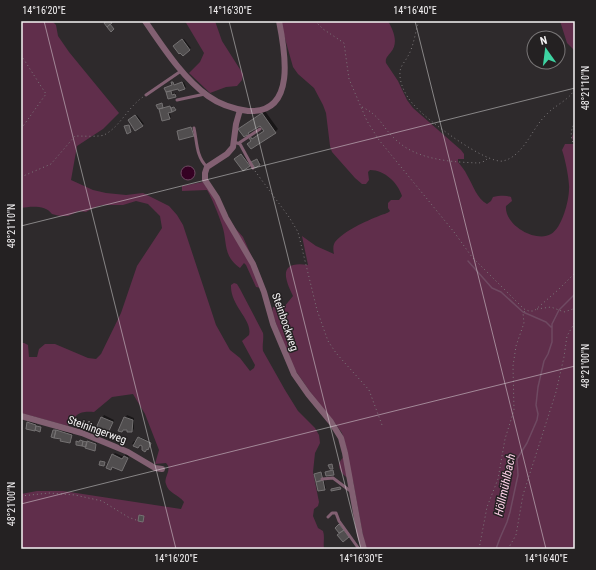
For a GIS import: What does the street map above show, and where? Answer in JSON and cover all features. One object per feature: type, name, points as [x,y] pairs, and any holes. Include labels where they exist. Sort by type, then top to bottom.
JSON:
[{"type":"street","points":[[145,21],[182,71],[205,94],[219,103],[240,110],[256,111],[268,108],[275,102],[280,94],[284,81],[286,65],[285,50],[279,21]]},
{"type":"street","points":[[205,174],[207,167],[230,152],[237,142],[236,124],[240,110]]},
{"type":"street","name":"Steinbockweg","points":[[205,174],[207,183],[217,198],[226,218],[253,264],[264,292],[273,324],[291,369],[308,394],[331,422],[341,438],[364,549]]},
{"type":"street","name":"Steiningerweg","points":[[21,416],[82,433],[128,452],[154,468],[162,469]]},
{"type":"lane","points":[[146,95],[182,71]]},
{"type":"lane","points":[[177,100],[205,94]]},
{"type":"lane","points":[[194,128],[198,154],[207,167]]},
{"type":"lane","points":[[253,168],[237,142],[260,129]]},
{"type":"lane","points":[[201,182],[205,174]]},
{"type":"lane","points":[[322,479],[333,478],[352,492]]},
{"type":"lane","points":[[328,517],[332,513],[336,513],[339,521],[359,549]]},
{"type":"path","points":[[315,21],[323,29],[344,43],[348,75],[361,107],[379,140],[454,232],[472,257],[526,310],[531,311],[551,307],[563,312],[575,307]]},
{"type":"path","points":[[419,21],[411,52],[400,70],[400,78],[406,94],[413,105],[422,113],[457,140],[488,158],[496,161],[502,161],[512,156],[522,148],[544,116],[570,97],[575,89]]},
{"type":"path","points":[[21,54],[46,94],[21,129]]},
{"type":"path","points":[[21,177],[51,164],[75,136],[103,136],[123,119],[133,105],[146,95]]},
{"type":"path","points":[[361,107],[369,111],[380,120],[399,143],[428,157],[442,160],[479,163],[488,158]]},
{"type":"path","points":[[575,122],[571,134],[575,147]]},
{"type":"path","points":[[253,168],[289,217],[298,232],[317,310],[328,341],[336,354],[369,390],[382,425]]},
{"type":"path","points":[[536,310],[575,273]]},
{"type":"path","points":[[479,549],[487,507],[498,479],[505,439],[512,421],[514,410],[513,366],[516,346],[524,323],[523,313],[526,310]]},
{"type":"path","points":[[508,549],[516,535],[523,495],[556,392],[567,336],[575,322]]},
{"type":"path","points":[[21,496],[49,492],[75,495],[102,501],[128,517],[136,520]]},
{"type":"shaded area","points":[[21,21],[52,21],[56,25],[58,36],[69,52],[119,113],[103,129],[77,146],[71,180],[93,190],[106,193],[126,195],[143,193],[169,206],[183,225],[216,325],[230,350],[240,358],[250,371],[255,365],[242,341],[249,335],[248,324],[234,300],[231,285],[234,283],[237,284],[240,289],[263,333],[263,351],[298,411],[315,428],[319,435],[320,443],[315,453],[313,472],[319,502],[318,506],[314,509],[313,516],[318,528],[323,531],[324,549],[21,549],[21,494],[37,491],[63,491],[181,509],[184,502],[167,487],[165,481],[169,468],[166,463],[155,464],[159,450],[145,414],[133,394],[112,397],[94,412],[84,412],[78,414],[68,426],[21,413],[21,343],[28,345],[29,357],[37,357],[39,349],[45,344],[55,344],[88,358],[96,359],[101,354],[121,313],[137,266],[162,228],[160,216],[148,204],[136,201],[123,205],[102,205],[86,212],[79,211],[68,216],[52,214],[46,209],[38,207],[21,208]]},
{"type":"shaded area","points":[[185,21],[215,21],[222,41],[243,74],[242,80],[237,86],[226,87],[210,93],[189,73],[200,62],[204,53]]},
{"type":"shaded area","points":[[280,21],[388,21],[393,32],[395,44],[386,58],[386,63],[398,81],[407,100],[413,108],[464,154],[464,159],[458,159],[458,162],[465,171],[480,199],[487,204],[493,197],[511,197],[512,201],[506,206],[510,220],[515,226],[530,234],[545,236],[551,234],[555,231],[562,220],[568,200],[569,186],[562,150],[565,144],[574,144],[572,137],[575,129],[575,549],[367,549],[364,541],[353,481],[341,472],[339,464],[343,457],[348,454],[342,433],[315,399],[293,367],[272,313],[273,307],[284,307],[293,296],[287,282],[286,272],[288,268],[292,265],[308,265],[302,236],[316,246],[334,254],[334,245],[339,238],[356,227],[389,212],[388,203],[391,200],[399,200],[402,196],[394,182],[381,172],[370,170],[368,172],[369,180],[366,184],[362,184],[332,152],[326,113],[323,105],[314,88],[298,74],[293,67]]},
{"type":"shaded area","points":[[560,21],[575,21],[575,51],[567,43],[566,30],[563,30]]},
{"type":"shaded area","points":[[185,166],[191,166],[195,170],[195,176],[191,180],[185,180],[181,176],[181,170]]},
{"type":"shaded area","points":[[203,182],[243,237],[263,282],[261,288],[256,287],[244,263],[240,268],[230,258],[226,248],[224,231],[221,222],[207,190],[182,191],[182,186]]},
{"type":"building","points":[[111,21],[112,23],[107,27],[104,23]]},
{"type":"building","points":[[110,24],[114,29],[111,32],[107,27]]},
{"type":"building","points":[[182,39],[190,50],[183,56],[180,53],[179,54],[173,46]]},
{"type":"building","points":[[171,82],[173,82],[174,85],[182,82],[185,89],[166,92],[164,88],[172,85]]},
{"type":"building","points":[[171,91],[172,95],[175,94],[176,97],[168,99],[166,92]]},
{"type":"building","points":[[162,103],[163,108],[158,109],[156,105]]},
{"type":"building","points":[[170,106],[172,112],[168,113],[170,119],[162,121],[159,109]]},
{"type":"building","points":[[174,107],[176,110],[172,112],[171,108]]},
{"type":"building","points":[[262,113],[276,133],[251,149],[247,144],[251,141],[247,135],[244,137],[238,129]],"holes":[[[260,126],[264,131],[252,139],[248,133]]]},
{"type":"building","points":[[135,115],[143,126],[135,131],[128,120]]},
{"type":"building","points":[[129,125],[131,132],[127,134],[124,126]]},
{"type":"building","points":[[191,127],[194,136],[179,140],[177,131]]},
{"type":"building","points":[[241,154],[250,166],[243,171],[234,159]]},
{"type":"building","points":[[257,159],[260,165],[255,168],[251,162]]},
{"type":"building","points":[[101,417],[113,422],[108,433],[96,428]]},
{"type":"building","points":[[124,417],[133,420],[132,432],[127,432],[127,430],[123,430],[122,432],[118,431]]},
{"type":"building","points":[[89,421],[93,425],[88,430],[85,427]]},
{"type":"building","points":[[27,422],[36,425],[35,431],[26,429]]},
{"type":"building","points":[[36,426],[41,427],[40,432],[35,430]]},
{"type":"building","points":[[53,430],[56,430],[54,438],[51,437]]},
{"type":"building","points":[[56,430],[72,435],[70,443],[54,438]]},
{"type":"building","points":[[138,437],[151,443],[148,450],[147,449],[145,452],[142,450],[142,446],[140,445],[138,448],[133,446]]},
{"type":"building","points":[[80,440],[83,441],[82,446],[76,445],[76,441],[79,442]]},
{"type":"building","points":[[83,441],[87,442],[86,447],[82,446]]},
{"type":"building","points":[[87,441],[96,444],[95,451],[85,448]]},
{"type":"building","points":[[112,454],[122,459],[124,456],[128,458],[122,471],[112,467],[111,470],[106,468]]},
{"type":"building","points":[[100,461],[105,462],[104,466],[99,465]]},
{"type":"building","points":[[332,464],[333,469],[330,469],[328,465]]},
{"type":"building","points":[[333,470],[334,475],[326,476],[325,472]]},
{"type":"building","points":[[321,472],[323,480],[316,482],[314,474]]},
{"type":"building","points":[[323,480],[325,490],[318,491],[316,482]]},
{"type":"building","points":[[340,487],[341,489],[331,491],[331,489]]},
{"type":"building","points":[[139,515],[144,516],[143,522],[138,521]]},
{"type":"building","points":[[339,524],[344,530],[339,533],[335,528]]},
{"type":"building","points":[[344,530],[349,537],[343,542],[337,535]]},
{"type":"waterway","points":[[468,261],[492,288],[501,292],[523,312],[546,322],[551,327]]},
{"type":"waterway","name":"Höllmühlbach","points":[[496,549],[510,512],[518,475],[517,459],[527,443],[537,420],[538,414],[536,405],[538,387],[544,361],[552,342],[552,324],[559,310],[575,294]]}]
